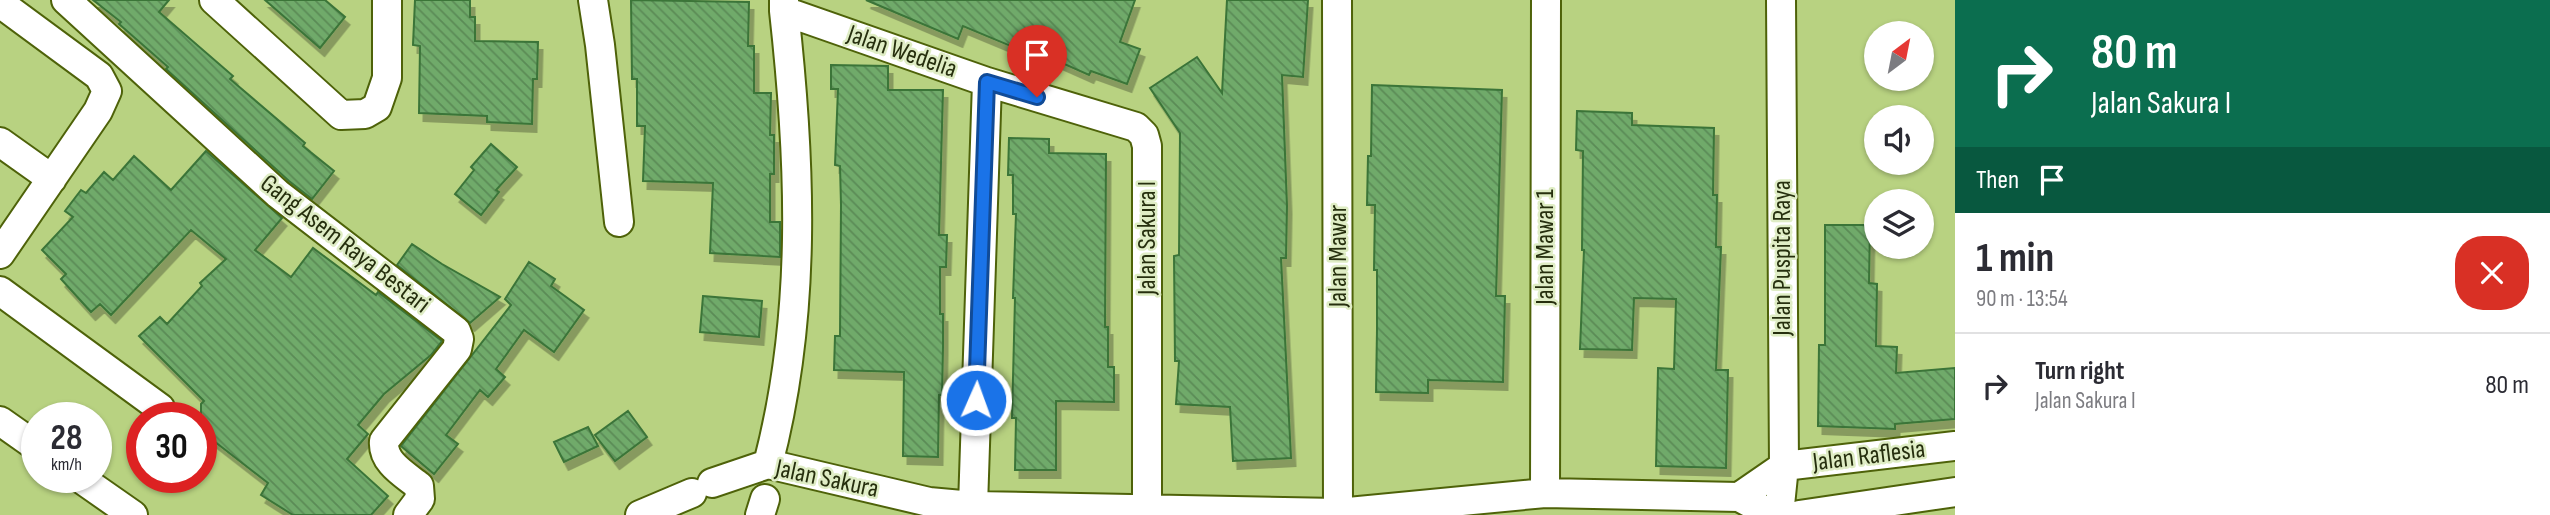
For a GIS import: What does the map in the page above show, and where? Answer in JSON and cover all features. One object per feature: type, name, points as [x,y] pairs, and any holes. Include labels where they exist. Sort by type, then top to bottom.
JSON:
[{"type":"street","name":"Gang Asem Raya Bestari","points":[[66,0],[278,194],[456,331],[460,339],[457,349],[384,441],[383,451],[389,461],[419,486],[420,499],[408,515]]},
{"type":"street","points":[[214,0],[341,115],[365,114],[377,107],[387,78],[387,0]]},
{"type":"street","points":[[593,0],[619,222]]},
{"type":"street","name":"Jalan Mawar","points":[[1337,0],[1338,513]]},
{"type":"street","name":"Jalan Mawar 1","points":[[1545,493],[1546,0]]},
{"type":"street","name":"Jalan Puspita Raya","points":[[1779,515],[1784,466],[1781,0]]},
{"type":"street","points":[[0,3],[99,76],[107,91],[99,111],[0,254]]},
{"type":"street","points":[[768,464],[791,351],[796,283],[793,93],[784,5]]},
{"type":"street","name":"Jalan Wedelia","points":[[784,5],[987,82],[973,506]]},
{"type":"street","name":"Jalan Sakura I","points":[[987,82],[1136,127],[1144,135],[1147,146],[1147,509]]},
{"type":"street","points":[[0,142],[52,178]]},
{"type":"street","points":[[0,291],[152,402]]},
{"type":"street","points":[[0,421],[21,436]]},
{"type":"street","name":"Jalan Raflesia","points":[[1784,466],[1955,446]]},
{"type":"street","name":"Jalan Sakura","points":[[640,515],[702,488],[768,464],[929,502],[973,506],[1338,513],[1545,493],[1740,497],[1773,515]]},
{"type":"street","points":[[1740,497],[1784,466]]},
{"type":"street","name":"Jalan Raflesia","points":[[1799,515],[1955,492]]},
{"type":"street","points":[[101,493],[133,515]]},
{"type":"building","points":[[93,0],[169,0],[159,12],[233,76],[230,79],[334,171],[312,199],[166,69],[168,67],[119,24],[121,22]]},
{"type":"building","points":[[265,0],[325,0],[345,17],[320,48]]},
{"type":"building","points":[[415,0],[470,0],[470,17],[475,17],[475,41],[538,42],[537,79],[533,79],[532,124],[487,122],[487,116],[419,113],[420,46],[413,45]]},
{"type":"building","points":[[631,0],[749,2],[748,46],[754,46],[754,93],[771,93],[770,135],[774,135],[774,174],[770,174],[770,222],[780,222],[780,257],[710,253],[713,183],[643,181],[645,126],[637,126],[637,79],[632,79]]},
{"type":"building","points":[[866,0],[1135,0],[1120,42],[1140,49],[1127,84],[1091,71],[1089,75],[1051,58],[1049,62],[963,26],[958,39]]},
{"type":"building","points":[[1227,0],[1308,0],[1303,77],[1282,75],[1287,206],[1286,258],[1281,258],[1291,458],[1233,461],[1230,407],[1176,404],[1179,361],[1175,361],[1174,256],[1179,255],[1180,133],[1150,88],[1197,57],[1222,93]]},
{"type":"building","points":[[831,65],[888,66],[888,90],[943,90],[939,235],[947,235],[946,267],[940,267],[943,347],[938,457],[903,456],[904,372],[834,370],[835,336],[840,336],[841,205],[840,166],[835,165],[838,89],[831,89]]},
{"type":"building","points":[[1372,85],[1502,90],[1496,296],[1505,296],[1503,382],[1428,380],[1428,393],[1376,392],[1375,205],[1367,205]]},
{"type":"building","points":[[1577,111],[1632,113],[1632,125],[1714,128],[1713,195],[1717,195],[1716,247],[1721,247],[1716,370],[1728,370],[1726,468],[1656,466],[1658,368],[1674,369],[1676,299],[1634,298],[1632,350],[1580,349],[1584,250],[1583,151],[1576,150]]},
{"type":"building","points":[[1009,138],[1049,139],[1049,153],[1106,154],[1105,327],[1108,327],[1108,367],[1114,367],[1114,402],[1056,401],[1056,470],[1015,470],[1016,418],[1012,418],[1016,214],[1013,214],[1013,175],[1008,175]]},
{"type":"building","points":[[491,144],[517,167],[496,190],[499,192],[481,215],[455,194],[474,170],[471,167]]},
{"type":"building","points":[[206,151],[282,218],[255,250],[291,277],[313,248],[376,295],[378,292],[442,341],[431,355],[384,394],[358,425],[368,434],[347,459],[388,496],[371,515],[293,515],[261,495],[268,483],[217,443],[217,402],[203,402],[139,336],[160,317],[167,324],[202,286],[200,283],[226,259],[191,230],[111,315],[100,304],[91,312],[61,279],[66,274],[42,250],[73,217],[65,211],[81,190],[86,193],[104,172],[113,180],[134,156],[171,190]]},
{"type":"building","points":[[1825,225],[1864,225],[1864,259],[1869,259],[1869,283],[1877,284],[1876,346],[1897,347],[1896,373],[1955,368],[1955,419],[1895,424],[1895,429],[1818,426],[1819,345],[1825,345]]},
{"type":"building","points":[[412,244],[500,297],[470,323],[397,265]]},
{"type":"building","points":[[529,262],[555,279],[551,286],[584,310],[554,352],[524,330],[496,369],[505,377],[488,397],[480,390],[446,435],[458,444],[434,474],[401,446],[511,305],[505,299]]},
{"type":"building","points":[[703,296],[762,301],[759,337],[700,332]]},
{"type":"building","points":[[628,411],[647,437],[615,461],[595,435]]},
{"type":"building","points":[[588,427],[598,446],[564,462],[554,442]]},
{"type":"route","points":[[976,400],[987,82],[1037,97]]}]
